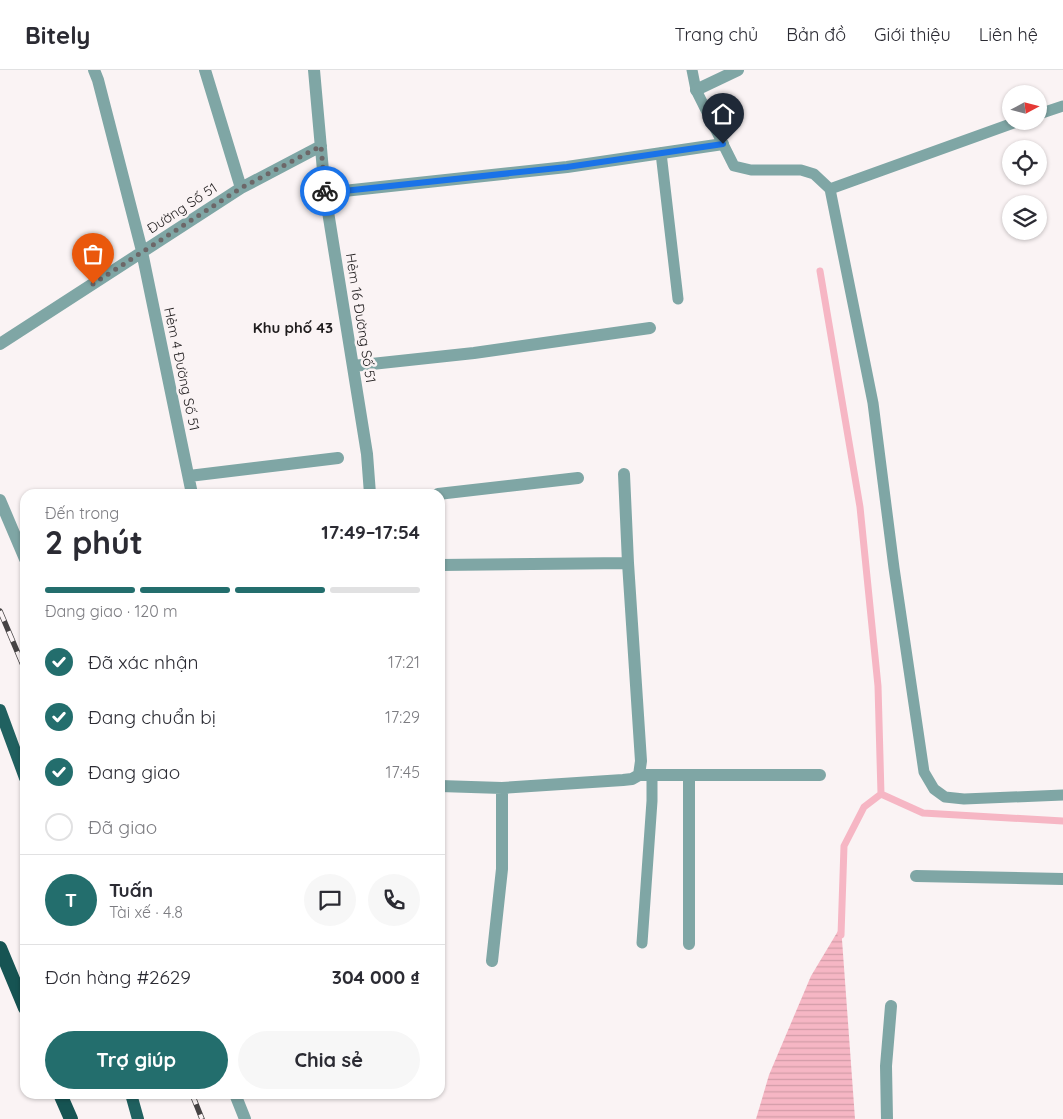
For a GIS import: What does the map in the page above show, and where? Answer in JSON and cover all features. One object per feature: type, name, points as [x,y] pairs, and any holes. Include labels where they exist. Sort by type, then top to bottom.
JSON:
[{"type":"highway","points":[[0,948],[20,996]]},
{"type":"highway","points":[[62,1099],[71,1119]]},
{"type":"main road","points":[[0,710],[20,764]]},
{"type":"main road","points":[[132,1099],[138,1119]]},
{"type":"street","name":"Hẻm 4 Đường Số 51","points":[[94,70],[142,251],[191,489]]},
{"type":"street","points":[[205,70],[241,188]]},
{"type":"street","points":[[314,70],[321,146]]},
{"type":"street","points":[[696,90],[738,70]]},
{"type":"street","points":[[325,193],[567,167],[723,144]]},
{"type":"street","name":"Đường Số 51","points":[[0,344],[241,188],[321,146]]},
{"type":"street","name":"Hẻm 16 Đường Số 51","points":[[321,146],[325,193],[354,366],[367,454],[370,489]]},
{"type":"street","points":[[354,366],[474,353],[650,328]]},
{"type":"street","points":[[189,476],[338,458]]},
{"type":"street","points":[[624,474],[641,761],[646,775]]},
{"type":"street","points":[[445,493],[578,478]]},
{"type":"street","points":[[0,500],[20,547]]},
{"type":"street","points":[[445,565],[628,563]]},
{"type":"street","points":[[445,786],[502,788],[623,780],[646,775],[820,775]]},
{"type":"street","points":[[689,775],[689,944]]},
{"type":"street","points":[[492,961],[502,869],[502,788]]},
{"type":"street","points":[[916,876],[1063,879]]},
{"type":"street","points":[[887,1119],[886,1066],[891,1006]]},
{"type":"street","points":[[237,1099],[245,1119]]},
{"type":"lane","points":[[692,70],[696,90],[734,166],[751,170],[801,170],[814,174],[830,189],[874,403],[894,568],[924,772],[934,789],[945,797],[964,799],[1063,795]]},
{"type":"lane","points":[[1048,111],[1063,106]]},
{"type":"lane","points":[[830,189],[1002,127]]},
{"type":"lane","points":[[662,153],[678,299]]},
{"type":"lane","points":[[642,943],[652,800],[646,775]]},
{"type":"shaded area","points":[[841,926],[855,1119],[756,1119],[769,1075],[811,976]]},
{"type":"waterway","points":[[820,271],[860,507],[878,686],[881,794],[864,807],[844,846],[841,935]]},
{"type":"waterway","points":[[881,794],[923,813],[1063,821]]},
{"type":"railway","points":[[0,611],[20,658]]},
{"type":"railway","points":[[194,1099],[202,1119]]},
{"type":"way so far","points":[[93,284],[241,188],[321,146],[325,191]]},
{"type":"district","name":"Khu phố 43","points":[[293,327]]},
{"type":"route","points":[[325,191],[325,193],[567,167],[723,144]]}]
